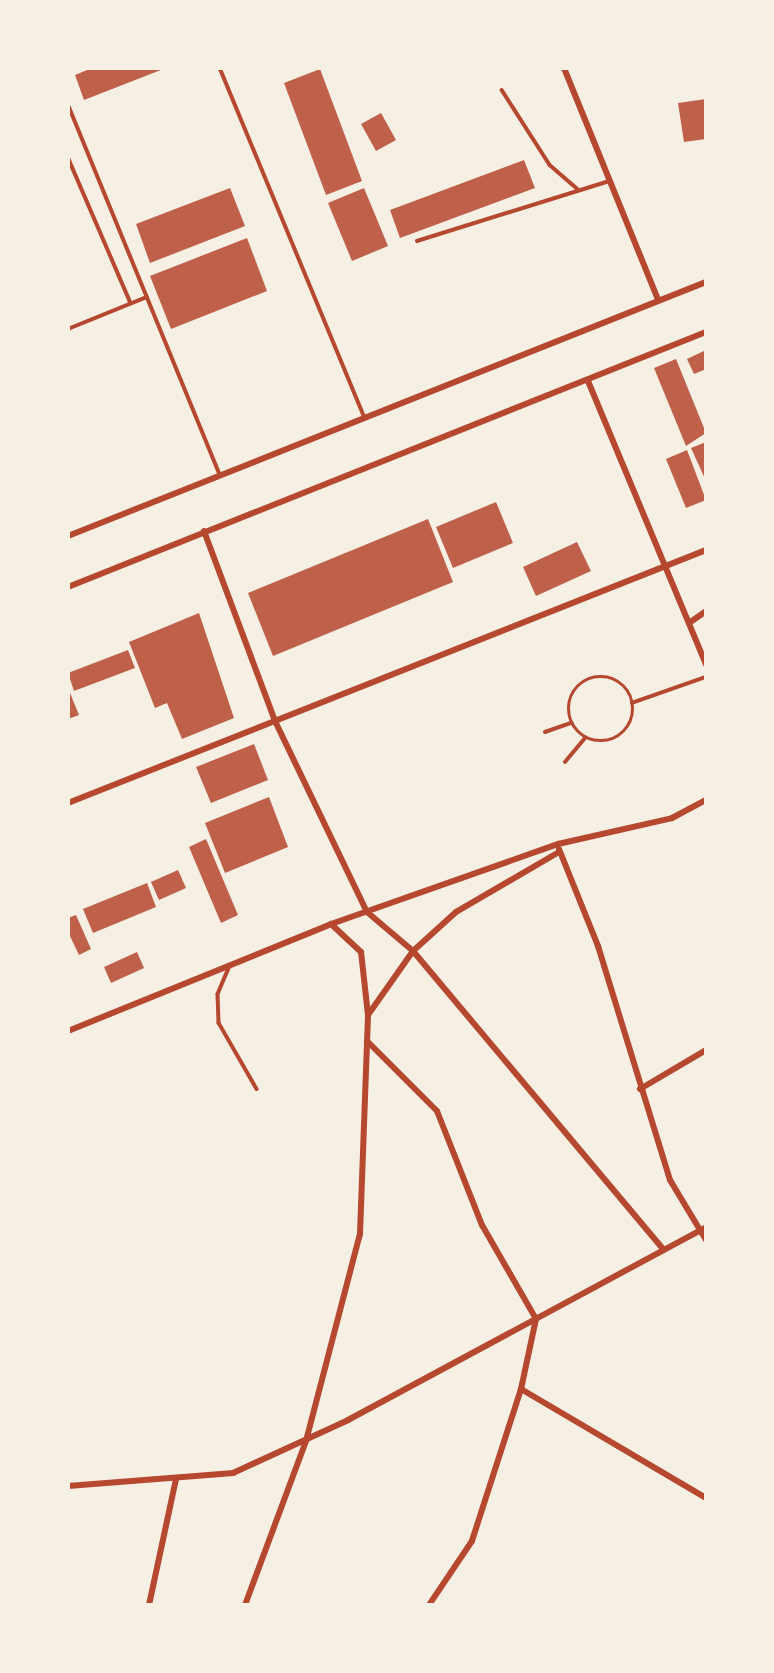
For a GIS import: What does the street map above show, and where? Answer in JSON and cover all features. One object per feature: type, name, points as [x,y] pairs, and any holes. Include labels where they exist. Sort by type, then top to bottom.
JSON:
[{"type":"street","points":[[564,68],[658,300]]},
{"type":"street","points":[[68,536],[706,282]]},
{"type":"street","points":[[68,587],[706,332]]},
{"type":"street","points":[[588,380],[706,664]]},
{"type":"street","points":[[204,531],[275,721],[368,912],[413,951],[664,1250]]},
{"type":"street","points":[[68,803],[706,550]]},
{"type":"street","points":[[689,623],[706,611]]},
{"type":"street","points":[[68,1031],[232,961],[331,924],[558,844],[672,818],[706,800]]},
{"type":"street","points":[[558,844],[598,946],[670,1180],[706,1240]]},
{"type":"street","points":[[368,1015],[413,951],[456,912],[559,852]]},
{"type":"street","points":[[245,1605],[306,1441],[360,1234],[368,1015],[360,952],[331,924]]},
{"type":"street","points":[[367,1041],[437,1111],[482,1225],[536,1319],[521,1389],[472,1541],[429,1605]]},
{"type":"street","points":[[640,1089],[706,1050]]},
{"type":"street","points":[[68,1486],[233,1473],[306,1441],[706,1227]]},
{"type":"street","points":[[521,1389],[706,1498]]},
{"type":"street","points":[[149,1605],[176,1479]]},
{"type":"lane","points":[[220,68],[365,418]]},
{"type":"lane","points":[[502,90],[550,165],[578,188]]},
{"type":"lane","points":[[68,104],[220,475]]},
{"type":"lane","points":[[68,157],[131,303]]},
{"type":"lane","points":[[417,241],[578,188],[610,181]]},
{"type":"lane","points":[[68,329],[147,297]]},
{"type":"lane","points":[[632,703],[706,677]]},
{"type":"lane","points":[[565,762],[585,738],[618,737],[632,719],[632,703],[620,684],[590,678],[569,700],[571,723],[585,738]]},
{"type":"lane","points":[[545,732],[571,723]]},
{"type":"lane","points":[[232,961],[218,994],[219,1023],[257,1089]]},
{"type":"building","points":[[92,68],[166,68],[84,100],[75,75]]},
{"type":"building","points":[[320,69],[362,181],[326,195],[284,83]]},
{"type":"building","points":[[706,99],[706,139],[684,142],[678,103]]},
{"type":"building","points":[[381,113],[396,140],[376,151],[361,124]]},
{"type":"building","points":[[524,160],[535,188],[400,238],[390,210]]},
{"type":"building","points":[[230,188],[245,226],[150,263],[136,224]]},
{"type":"building","points":[[364,188],[388,246],[352,261],[328,203]]},
{"type":"building","points":[[247,238],[267,291],[171,329],[150,276]]},
{"type":"building","points":[[706,350],[706,369],[694,374],[687,359]]},
{"type":"building","points":[[676,359],[706,433],[686,446],[654,368]]},
{"type":"building","points":[[706,442],[706,481],[691,448]]},
{"type":"building","points":[[687,450],[706,500],[686,508],[666,459]]},
{"type":"building","points":[[496,502],[513,543],[453,568],[436,527]]},
{"type":"building","points":[[428,519],[453,582],[273,656],[248,593]]},
{"type":"building","points":[[577,542],[591,571],[536,596],[523,567]]},
{"type":"building","points":[[199,613],[234,718],[182,739],[167,703],[155,708],[129,642]]},
{"type":"building","points":[[128,650],[135,668],[74,691],[68,673]]},
{"type":"building","points":[[68,688],[79,715],[68,719]]},
{"type":"building","points":[[254,744],[268,780],[211,803],[196,767]]},
{"type":"building","points":[[269,797],[288,847],[225,873],[205,823]]},
{"type":"building","points":[[206,839],[238,915],[221,923],[189,847]]},
{"type":"building","points":[[178,870],[186,888],[159,900],[151,882]]},
{"type":"building","points":[[147,883],[156,907],[93,933],[83,909]]},
{"type":"building","points":[[76,915],[91,949],[79,955],[68,932],[68,918]]},
{"type":"building","points":[[137,952],[144,968],[111,983],[104,967]]}]
